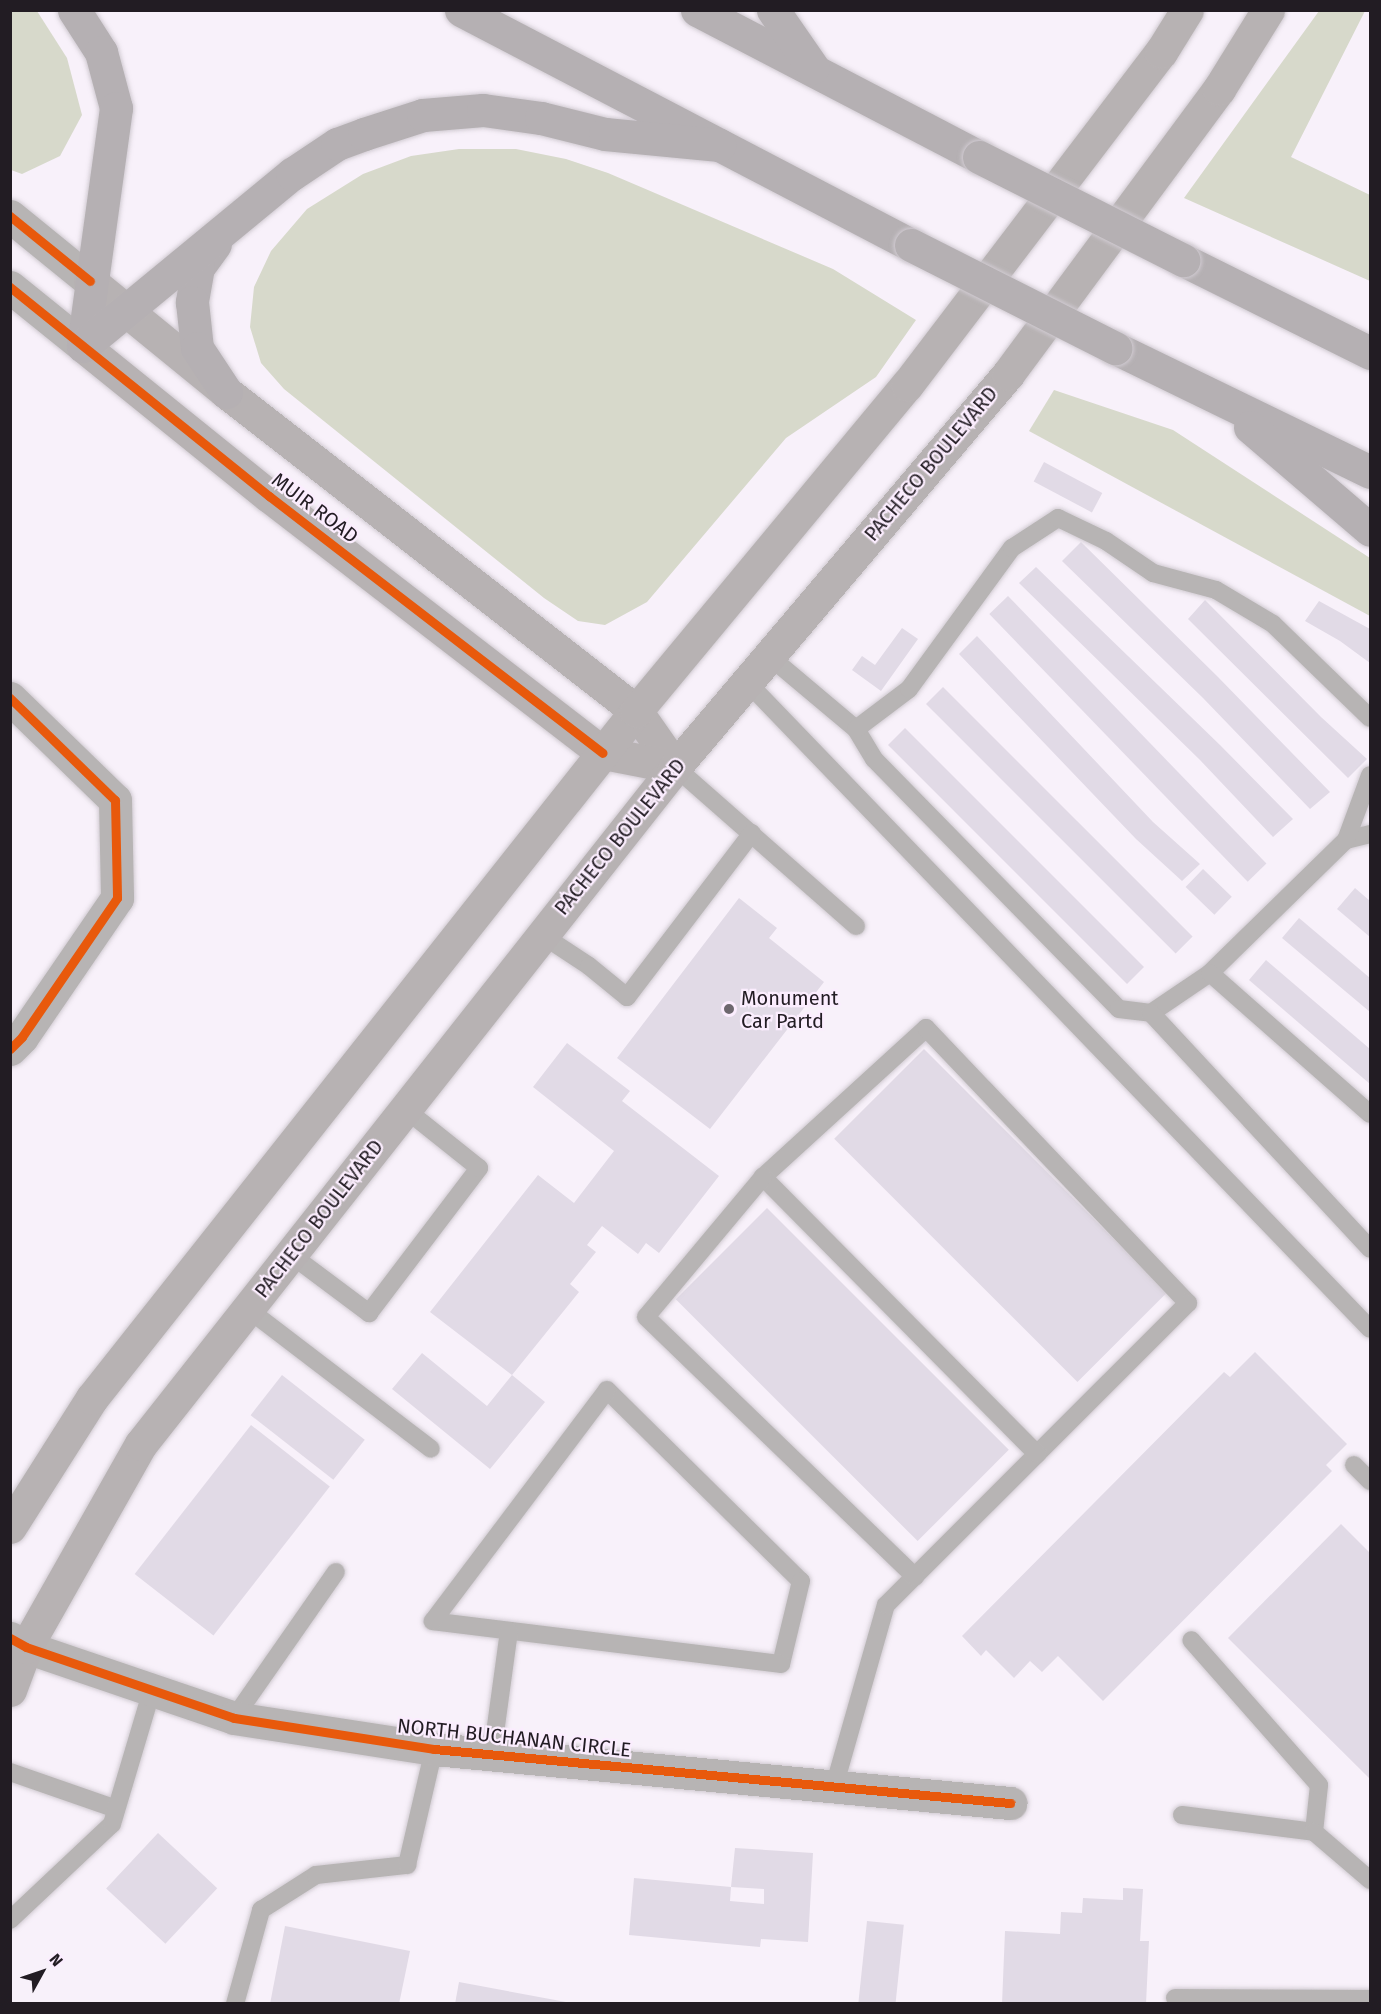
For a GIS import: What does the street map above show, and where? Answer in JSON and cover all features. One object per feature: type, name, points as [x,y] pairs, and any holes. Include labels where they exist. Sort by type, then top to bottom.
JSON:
[{"type":"highway","points":[[74,10],[101,52],[116,108],[82,346]]},
{"type":"highway","points":[[461,10],[911,245],[1115,348],[1371,472]]},
{"type":"highway","points":[[697,10],[979,157],[1371,353]]},
{"type":"highway","points":[[773,10],[816,72]]},
{"type":"highway","points":[[82,346],[128,311],[292,174],[337,144],[423,115],[483,110],[541,118],[605,134],[719,145]]},
{"type":"highway","points":[[226,228],[198,267],[192,302],[197,348],[226,392]]},
{"type":"highway","points":[[1217,398],[1371,530]]},
{"type":"main road","points":[[10,1527],[92,1398],[636,711],[907,385],[1164,48],[1187,10]]},
{"type":"main road","name":"PACHECO BOULEVARD","points":[[10,1690],[18,1643],[141,1444],[675,767],[1008,374],[1220,89],[1268,10]]},
{"type":"main road","name":"MUIR ROAD","points":[[90,281],[226,392],[636,711],[675,767]]},
{"type":"main road","name":"MUIR ROAD","points":[[82,346],[268,496],[603,753],[675,767]]},
{"type":"street","name":"MUIR ROAD","points":[[10,216],[90,281]]},
{"type":"street","name":"MUIR ROAD","points":[[10,287],[82,346]]},
{"type":"street","points":[[10,698],[115,800],[117,898],[22,1037],[10,1048]]},
{"type":"street","name":"NORTH BUCHANAN CIRCLE","points":[[18,1643],[234,1718],[434,1749],[1010,1803]]},
{"type":"lane","points":[[856,729],[909,689],[1012,548],[1058,518],[1106,542],[1153,573],[1216,590],[1273,624],[1371,718]]},
{"type":"lane","points":[[769,656],[856,729],[874,759],[1119,1010],[1151,1013],[1210,973],[1346,840],[1371,775]]},
{"type":"lane","points":[[747,682],[1371,1329]]},
{"type":"lane","points":[[675,767],[856,926]]},
{"type":"lane","points":[[542,935],[589,966],[627,997],[752,833]]},
{"type":"lane","points":[[1346,840],[1371,834]]},
{"type":"lane","points":[[1210,973],[1371,1114]]},
{"type":"lane","points":[[1151,1013],[1371,1249]]},
{"type":"lane","points":[[834,1787],[886,1605],[915,1577],[1188,1303],[926,1028],[763,1177],[646,1317],[915,1577]]},
{"type":"lane","points":[[290,1254],[369,1313],[479,1168],[405,1109]]},
{"type":"lane","points":[[763,1177],[1037,1454]]},
{"type":"lane","points":[[248,1309],[431,1449]]},
{"type":"lane","points":[[608,1390],[801,1581],[782,1664],[509,1631],[433,1621],[608,1390]]},
{"type":"lane","points":[[1354,1465],[1371,1481]]},
{"type":"lane","points":[[234,1718],[336,1572]]},
{"type":"lane","points":[[492,1755],[509,1631]]},
{"type":"lane","points":[[1191,1640],[1319,1785],[1314,1832]]},
{"type":"lane","points":[[10,1920],[112,1824],[152,1690]]},
{"type":"lane","points":[[236,2004],[261,1910],[316,1875],[407,1865],[434,1749]]},
{"type":"lane","points":[[10,1772],[116,1809]]},
{"type":"lane","points":[[1182,1815],[1314,1832],[1371,1880]]},
{"type":"lane","points":[[1175,1998],[1371,1999]]},
{"type":"shaded area","points":[[11,10],[37,11],[67,58],[82,115],[60,156],[22,174],[11,170]]},
{"type":"shaded area","points":[[1319,11],[1365,11],[1291,157],[1370,195],[1370,281],[1184,198]]},
{"type":"shaded area","points":[[459,149],[516,149],[566,159],[608,173],[833,269],[916,320],[876,377],[786,438],[647,602],[605,625],[578,621],[544,598],[284,389],[261,363],[250,327],[254,287],[271,251],[307,209],[363,174],[411,156]]},
{"type":"shaded area","points":[[1054,390],[1173,430],[1370,558],[1370,616],[1029,431]]},
{"type":"building","points":[[1044,462],[1102,493],[1092,512],[1034,481]]},
{"type":"building","points":[[1081,542],[1330,792],[1310,809],[1203,698],[1062,561]]},
{"type":"building","points":[[1036,567],[1293,819],[1273,837],[1200,760],[1019,583]]},
{"type":"building","points":[[1008,596],[1266,864],[1248,882],[989,614]]},
{"type":"building","points":[[1205,600],[1321,717],[1367,759],[1348,778],[1188,619]]},
{"type":"building","points":[[1319,601],[1370,629],[1370,663],[1340,641],[1305,621]]},
{"type":"building","points":[[902,628],[918,639],[881,691],[852,670],[862,656],[875,665]]},
{"type":"building","points":[[977,636],[1153,822],[1200,864],[1182,881],[1136,839],[959,654]]},
{"type":"building","points":[[943,687],[1193,937],[1176,954],[926,704]]},
{"type":"building","points":[[905,728],[1144,967],[1127,984],[888,745]]},
{"type":"building","points":[[1203,869],[1232,897],[1214,915],[1186,887]]},
{"type":"building","points":[[1355,888],[1370,901],[1370,937],[1337,909]]},
{"type":"building","points":[[739,898],[777,928],[769,938],[824,982],[710,1129],[617,1058]]},
{"type":"building","points":[[1299,918],[1370,978],[1370,1012],[1282,938]]},
{"type":"building","points":[[1266,960],[1370,1049],[1370,1084],[1249,980]]},
{"type":"building","points":[[567,1043],[630,1091],[622,1101],[719,1176],[659,1253],[646,1243],[638,1254],[602,1226],[587,1245],[596,1252],[570,1284],[579,1292],[512,1375],[430,1312],[538,1175],[574,1203],[614,1151],[533,1087]]},
{"type":"building","points":[[924,1049],[1167,1292],[1077,1382],[834,1139]]},
{"type":"building","points":[[767,1208],[1009,1450],[918,1541],[676,1299]]},
{"type":"building","points":[[1255,1352],[1347,1444],[1326,1465],[1332,1471],[1103,1701],[1058,1656],[1042,1672],[1030,1661],[1014,1678],[986,1650],[981,1656],[962,1636],[1224,1372],[1230,1377]]},
{"type":"building","points":[[422,1353],[487,1406],[512,1375],[545,1402],[490,1469],[392,1389]]},
{"type":"building","points":[[282,1375],[365,1440],[333,1480],[251,1415]]},
{"type":"building","points":[[251,1425],[330,1487],[213,1636],[135,1574]]},
{"type":"building","points":[[1341,1524],[1370,1553],[1370,1779],[1228,1638]]},
{"type":"building","points":[[158,1833],[217,1888],[165,1944],[106,1889]]},
{"type":"building","points":[[735,1848],[813,1853],[808,1942],[761,1939],[760,1947],[629,1935],[634,1878],[731,1887]],"holes":[[[731,1887],[764,1889],[764,1904],[730,1901]]]},
{"type":"building","points":[[1123,1888],[1143,1889],[1140,1941],[1149,1941],[1146,2004],[1002,2004],[1005,1931],[1060,1934],[1061,1912],[1082,1913],[1083,1898],[1123,1900]]},
{"type":"building","points":[[867,1921],[904,1925],[895,2004],[858,2004]]},
{"type":"building","points":[[285,1926],[410,1951],[399,2004],[270,2004]]},
{"type":"building","points":[[459,1982],[566,2002],[566,2004],[455,2004]]},
{"type":"cycle path","points":[[10,216],[90,281]]},
{"type":"cycle path","points":[[10,287],[269,496],[603,753]]},
{"type":"cycle path","points":[[10,698],[115,800],[117,898],[22,1037],[10,1049]]},
{"type":"cycle path","points":[[10,1638],[26,1647],[234,1718],[434,1749],[1010,1803]]},
{"type":"place","name":"Monument Car Partd","points":[[729,1009]]}]
